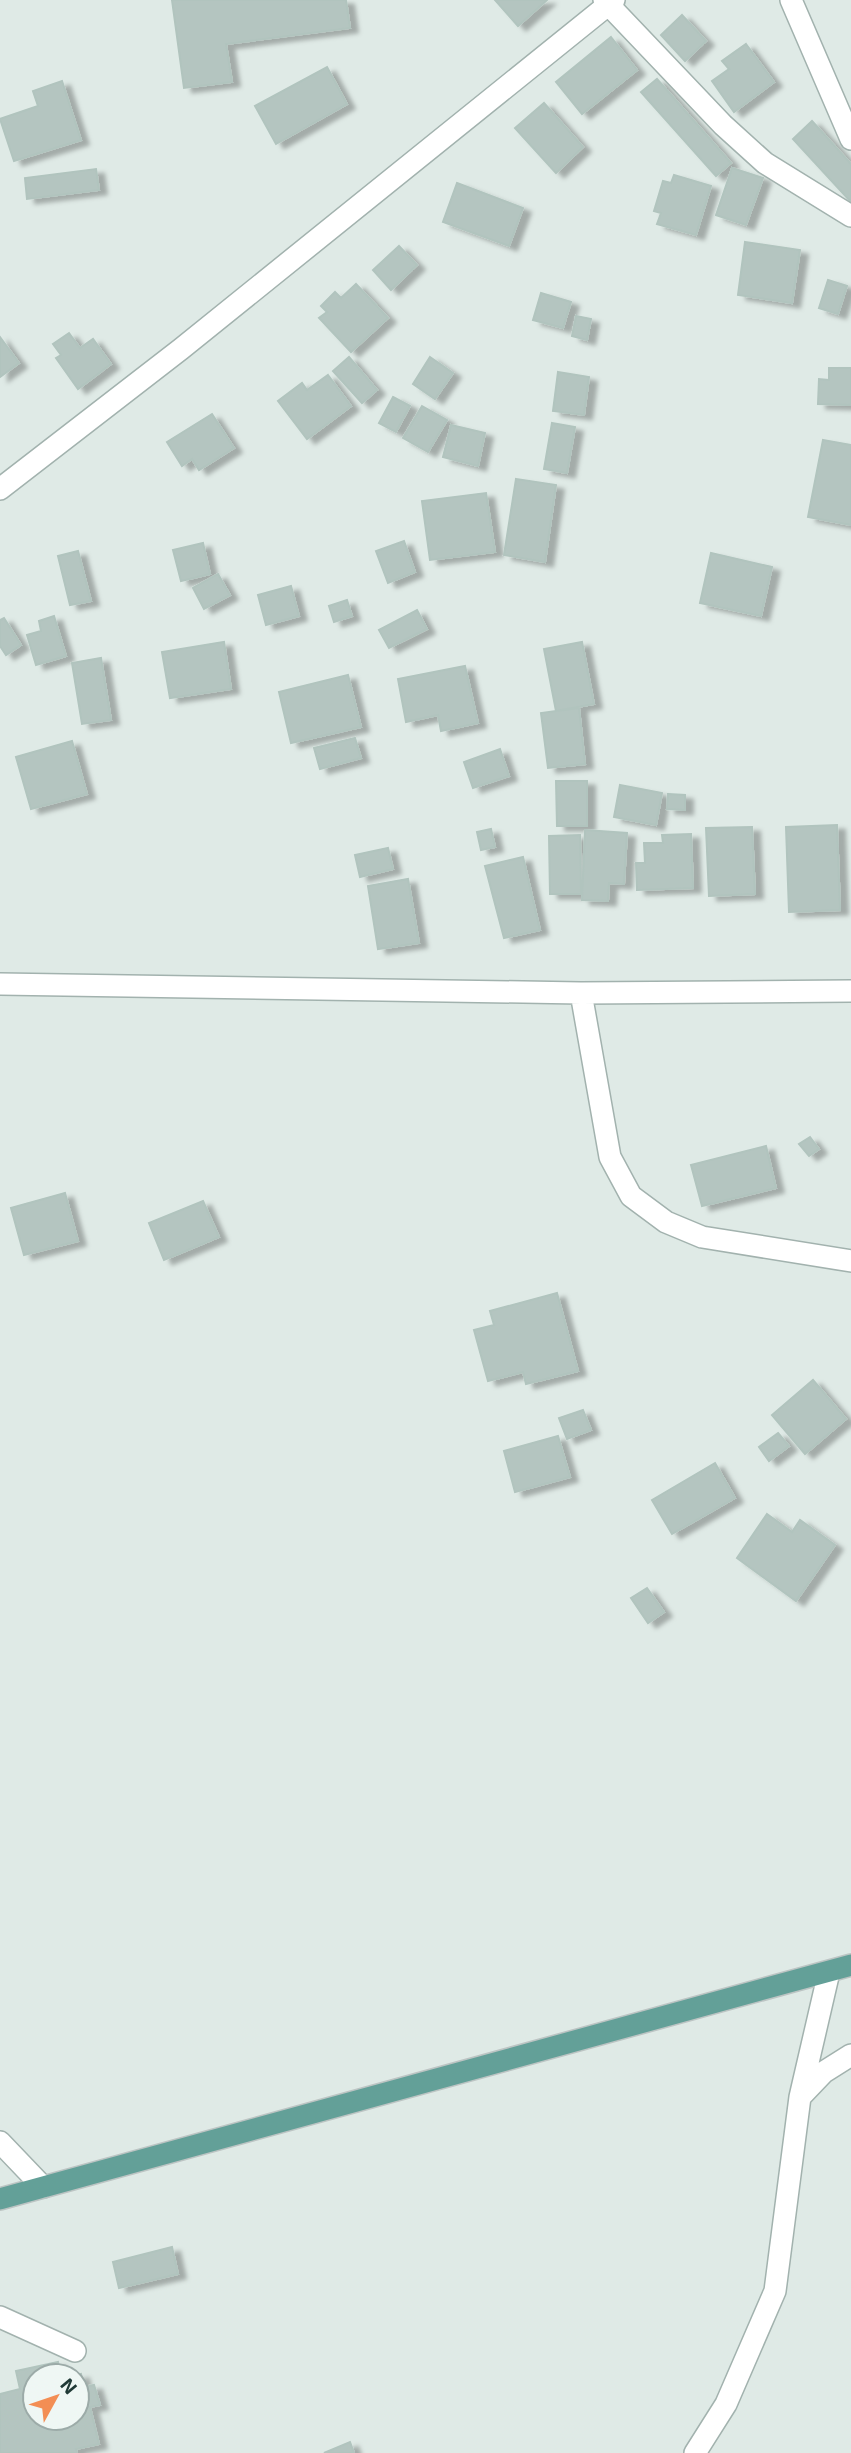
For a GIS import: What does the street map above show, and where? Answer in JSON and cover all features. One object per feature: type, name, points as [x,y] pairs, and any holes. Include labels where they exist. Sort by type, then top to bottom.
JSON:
[{"type":"main road","points":[[0,2199],[851,1965]]},
{"type":"street","points":[[791,0],[851,139]]},
{"type":"street","points":[[0,489],[181,349],[609,1],[723,125],[765,163],[851,216]]},
{"type":"street","points":[[0,984],[581,993],[851,991]]},
{"type":"street","points":[[581,993],[610,1157],[631,1196],[666,1222],[702,1237],[851,1261]]},
{"type":"street","points":[[695,2453],[726,2404],[775,2291],[800,2097],[829,1972]]},
{"type":"street","points":[[800,2097],[824,2072],[851,2056]]},
{"type":"street","points":[[0,2142],[43,2187]]},
{"type":"street","points":[[0,2317],[75,2351]]},
{"type":"building","points":[[172,0],[346,0],[350,28],[226,44],[232,82],[184,88]]},
{"type":"building","points":[[495,0],[547,0],[518,26]]},
{"type":"building","points":[[682,15],[706,41],[685,61],[661,35]]},
{"type":"building","points":[[611,37],[637,70],[582,114],[556,82]]},
{"type":"building","points":[[746,44],[774,82],[734,112],[712,81],[729,69],[722,61]]},
{"type":"building","points":[[327,67],[347,104],[276,144],[255,106]]},
{"type":"building","points":[[657,79],[731,163],[716,176],[641,92]]},
{"type":"building","points":[[62,81],[81,140],[14,161],[0,119],[38,106],[33,91]]},
{"type":"building","points":[[544,103],[583,147],[556,173],[515,128]]},
{"type":"building","points":[[812,121],[851,164],[851,202],[793,139]]},
{"type":"building","points":[[732,168],[763,178],[746,225],[716,215]]},
{"type":"building","points":[[96,169],[99,190],[27,199],[25,178]]},
{"type":"building","points":[[674,175],[711,186],[696,235],[657,224],[661,213],[654,211],[663,181],[671,183]]},
{"type":"building","points":[[457,183],[523,208],[509,246],[443,222]]},
{"type":"building","points":[[745,242],[800,250],[792,303],[738,295]]},
{"type":"building","points":[[399,246],[417,265],[391,290],[373,270]]},
{"type":"building","points":[[828,280],[847,286],[838,314],[819,308]]},
{"type":"building","points":[[356,284],[388,318],[351,352],[319,318],[327,312],[321,306],[335,292],[341,298]]},
{"type":"building","points":[[541,293],[571,302],[563,328],[533,320]]},
{"type":"building","points":[[576,316],[591,319],[587,340],[572,336]]},
{"type":"building","points":[[69,333],[80,348],[93,339],[111,364],[78,389],[56,358],[61,355],[53,344]]},
{"type":"building","points":[[0,337],[19,363],[0,377]]},
{"type":"building","points":[[349,357],[377,390],[362,403],[333,371]]},
{"type":"building","points":[[430,357],[453,373],[435,399],[413,384]]},
{"type":"building","points":[[829,368],[851,368],[851,405],[818,404],[819,379],[829,380]]},
{"type":"building","points":[[558,372],[589,377],[584,415],[553,411]]},
{"type":"building","points":[[328,375],[351,406],[307,439],[278,401],[302,383],[307,390]]},
{"type":"building","points":[[393,397],[410,406],[396,432],[379,423]]},
{"type":"building","points":[[422,406],[447,420],[428,452],[403,438]]},
{"type":"building","points":[[212,414],[234,448],[199,470],[192,459],[182,466],[167,442]]},
{"type":"building","points":[[552,423],[575,427],[567,473],[544,469]]},
{"type":"building","points":[[451,425],[485,433],[478,466],[443,457]]},
{"type":"building","points":[[823,440],[851,445],[851,525],[808,517]]},
{"type":"building","points":[[516,479],[556,485],[545,562],[504,555]]},
{"type":"building","points":[[486,493],[495,552],[430,560],[422,501]]},
{"type":"building","points":[[404,541],[415,572],[388,583],[376,551]]},
{"type":"building","points":[[203,543],[210,574],[181,581],[173,550]]},
{"type":"building","points":[[78,551],[91,601],[70,605],[58,556]]},
{"type":"building","points":[[711,553],[772,567],[761,616],[700,603]]},
{"type":"building","points":[[218,574],[230,595],[204,609],[193,588]]},
{"type":"building","points":[[291,586],[299,616],[266,625],[258,595]]},
{"type":"building","points":[[347,600],[352,616],[334,622],[329,606]]},
{"type":"building","points":[[417,610],[427,629],[389,648],[379,630]]},
{"type":"building","points":[[54,616],[66,656],[36,665],[27,635],[41,631],[39,621]]},
{"type":"building","points":[[4,618],[21,645],[6,655],[0,646],[0,620]]},
{"type":"building","points":[[224,642],[231,689],[170,698],[162,652]]},
{"type":"building","points":[[582,642],[594,704],[556,711],[544,649]]},
{"type":"building","points":[[101,658],[111,720],[82,724],[72,663]]},
{"type":"building","points":[[465,666],[478,723],[441,731],[438,715],[406,722],[398,679]]},
{"type":"building","points":[[348,675],[361,727],[291,743],[279,692]]},
{"type":"building","points":[[579,708],[585,764],[548,768],[541,713]]},
{"type":"building","points":[[355,738],[361,758],[320,769],[314,748]]},
{"type":"building","points":[[72,741],[87,794],[31,809],[16,757]]},
{"type":"building","points":[[500,749],[509,776],[473,788],[464,762]]},
{"type":"building","points":[[556,781],[587,781],[587,826],[557,826]]},
{"type":"building","points":[[620,785],[662,793],[656,825],[614,817]]},
{"type":"building","points":[[668,794],[685,795],[685,810],[667,809]]},
{"type":"building","points":[[837,825],[840,910],[789,912],[786,827]]},
{"type":"building","points":[[752,827],[755,894],[709,896],[706,828]]},
{"type":"building","points":[[491,829],[495,847],[481,850],[477,832]]},
{"type":"building","points":[[585,830],[627,833],[624,884],[609,883],[608,901],[582,900]]},
{"type":"building","points":[[691,834],[693,888],[637,890],[636,863],[645,863],[644,843],[663,843],[662,835]]},
{"type":"building","points":[[580,835],[581,894],[550,894],[549,836]]},
{"type":"building","points":[[388,848],[393,869],[360,877],[355,855]]},
{"type":"building","points":[[523,857],[540,930],[504,938],[485,866]]},
{"type":"building","points":[[408,879],[419,943],[378,949],[368,886]]},
{"type":"building","points":[[810,1137],[819,1149],[809,1156],[799,1144]]},
{"type":"building","points":[[766,1146],[776,1188],[702,1206],[691,1165]]},
{"type":"building","points":[[65,1193],[78,1241],[24,1255],[11,1208]]},
{"type":"building","points":[[203,1201],[219,1237],[164,1260],[149,1223]]},
{"type":"building","points":[[557,1293],[578,1371],[526,1384],[523,1372],[488,1381],[474,1330],[494,1325],[490,1311]]},
{"type":"building","points":[[813,1380],[846,1419],[805,1454],[772,1415]]},
{"type":"building","points":[[583,1410],[591,1430],[567,1439],[559,1418]]},
{"type":"building","points":[[778,1433],[789,1446],[769,1461],[759,1447]]},
{"type":"building","points":[[558,1436],[570,1477],[515,1492],[504,1451]]},
{"type":"building","points":[[715,1463],[735,1498],[672,1534],[652,1500]]},
{"type":"building","points":[[767,1514],[792,1532],[800,1520],[835,1545],[796,1601],[737,1558]]},
{"type":"building","points":[[647,1588],[664,1612],[648,1623],[631,1598]]},
{"type":"building","points":[[172,2247],[178,2274],[119,2288],[113,2262]]},
{"type":"building","points":[[21,2370],[21,2432],[91,2432],[91,2411],[99,2444],[76,2449],[77,2453],[0,2453],[0,2394],[20,2389],[16,2371]]},
{"type":"building","points":[[94,2385],[100,2405],[91,2407],[91,2386]]},
{"type":"building","points":[[350,2442],[354,2453],[324,2453]]}]
